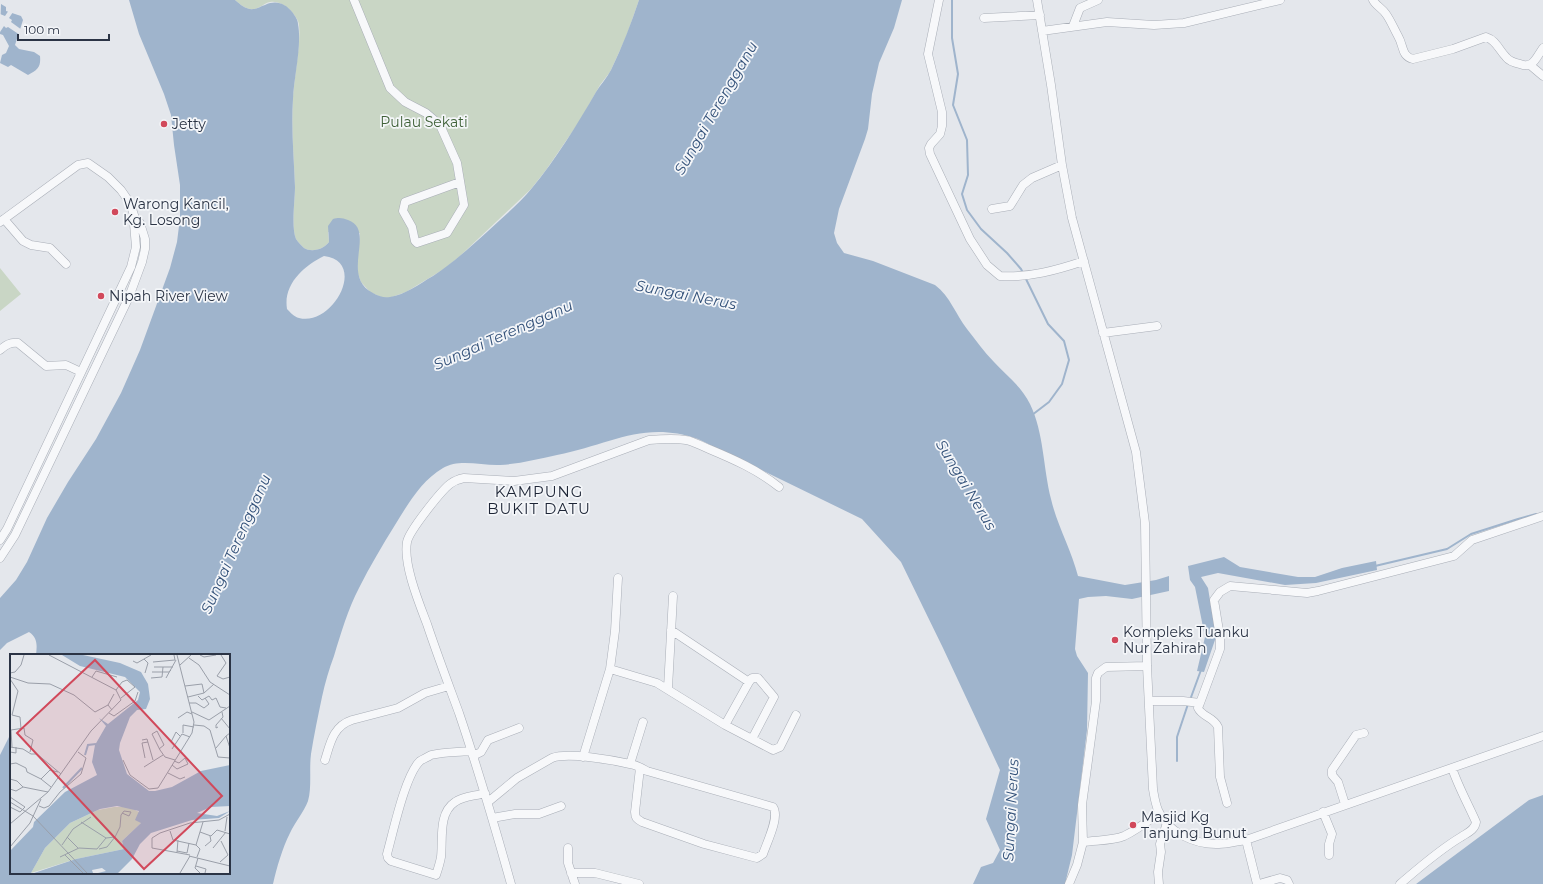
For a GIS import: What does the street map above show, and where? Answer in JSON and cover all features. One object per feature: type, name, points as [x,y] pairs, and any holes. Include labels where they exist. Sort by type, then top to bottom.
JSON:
[{"type":"street","points":[[354,0],[390,88],[405,102],[426,113],[440,125],[457,163],[464,205],[447,233],[417,243],[412,227],[403,211],[405,202],[460,182]]},
{"type":"street","points":[[939,0],[928,54],[942,112],[942,126],[940,134],[929,148],[930,154],[970,239],[985,263],[1000,276],[1030,275],[1067,267],[1084,261]]},
{"type":"street","points":[[1037,0],[1062,165],[1072,218],[1136,452],[1145,523],[1147,666],[1153,788],[1159,813],[1167,824],[1184,837],[1208,844],[1246,840],[1345,804],[1543,736]]},
{"type":"street","points":[[1073,26],[1080,8],[1098,0]]},
{"type":"street","points":[[1042,31],[1107,22],[1168,25],[1184,23],[1280,0]]},
{"type":"street","points":[[1373,0],[1386,14],[1408,58],[1413,59],[1453,49],[1486,37],[1493,41],[1509,60],[1526,66],[1530,65],[1543,76]]},
{"type":"street","points":[[984,18],[1040,15]]},
{"type":"street","points":[[1530,65],[1543,48]]},
{"type":"street","points":[[0,558],[15,535],[128,297],[142,262],[145,249],[145,238],[140,223],[135,218],[126,197],[114,182],[88,163],[78,165],[2,221],[23,241],[31,245],[50,248],[66,264]]},
{"type":"street","points":[[992,209],[1010,206],[1023,185],[1032,178],[1062,165]]},
{"type":"street","points":[[0,540],[7,529],[81,372],[115,304],[131,267],[136,247],[134,224],[135,218]]},
{"type":"street","points":[[1103,333],[1157,326]]},
{"type":"street","points":[[0,350],[6,344],[12,342],[18,343],[46,366],[66,365],[81,372]]},
{"type":"street","points":[[511,884],[488,802],[472,753],[416,594],[406,552],[407,541],[411,532],[441,493],[450,484],[458,480],[464,478],[514,481],[552,476],[649,440],[686,440],[695,443],[747,467],[779,487]]},
{"type":"street","points":[[1227,803],[1220,777],[1218,727],[1213,720],[1199,711],[1197,703],[1220,649],[1220,637],[1214,600],[1223,589],[1230,586],[1239,586],[1266,590],[1307,593],[1318,591],[1454,556],[1472,540],[1478,537],[1543,516]]},
{"type":"street","points":[[583,757],[610,669],[615,631],[618,578]]},
{"type":"street","points":[[668,688],[673,596]]},
{"type":"street","points":[[671,630],[749,682]]},
{"type":"street","points":[[1069,884],[1077,865],[1083,842],[1082,805],[1095,708],[1096,678],[1098,673],[1106,667],[1147,666]]},
{"type":"street","points":[[610,669],[647,679],[668,688],[725,725],[774,750],[777,750],[780,747],[796,715]]},
{"type":"street","points":[[725,725],[749,682],[752,678],[758,678],[774,697],[752,740]]},
{"type":"street","points":[[325,760],[333,736],[338,727],[344,723],[398,708],[425,693],[449,686]]},
{"type":"street","points":[[1149,701],[1183,701],[1197,703]]},
{"type":"street","points":[[630,764],[643,722]]},
{"type":"street","points":[[485,793],[456,801],[449,808],[443,822],[440,858],[436,875],[388,858],[400,805],[410,779],[417,766],[424,759],[437,754],[481,752],[488,740],[519,728]]},
{"type":"street","points":[[1345,804],[1338,782],[1332,775],[1332,770],[1356,735],[1364,733]]},
{"type":"street","points":[[488,802],[517,778],[552,758],[563,755],[630,764],[773,807],[776,811],[776,818],[763,854],[757,858],[704,844],[637,819],[634,812],[640,768]]},
{"type":"street","points":[[1400,884],[1440,850],[1470,831],[1476,825],[1452,768]]},
{"type":"street","points":[[492,818],[515,814],[539,814],[561,806]]},
{"type":"street","points":[[1323,812],[1332,834],[1329,844],[1329,855]]},
{"type":"street","points":[[1083,842],[1125,835],[1159,813]]},
{"type":"street","points":[[1159,884],[1158,872],[1161,852],[1160,844],[1167,824]]},
{"type":"street","points":[[1246,840],[1258,884],[1280,878],[1287,880],[1289,884]]},
{"type":"street","points":[[568,848],[567,861],[575,884]]},
{"type":"street","points":[[571,872],[587,872],[620,881],[639,884]]},
{"type":"green space","name":"Pulau Sekati","points":[[235,0],[639,0],[626,37],[610,72],[600,85],[581,119],[531,189],[460,256],[444,269],[406,292],[389,298],[381,297],[370,292],[361,282],[357,265],[360,233],[328,232],[329,242],[318,250],[304,248],[296,239],[293,221],[295,187],[292,122],[293,93],[299,36],[298,21],[290,10],[283,4],[270,2],[256,9],[248,9]]},
{"type":"green space","points":[[0,268],[21,294],[0,311]]},
{"type":"water","points":[[129,0],[235,0],[248,9],[255,9],[269,3],[280,3],[287,7],[297,20],[299,33],[292,110],[295,187],[293,221],[296,239],[304,248],[314,250],[321,248],[329,242],[328,226],[333,219],[341,218],[348,220],[356,225],[359,233],[360,243],[358,265],[359,276],[363,285],[375,294],[381,296],[396,296],[407,292],[447,266],[467,250],[522,200],[532,188],[558,154],[609,73],[619,53],[639,0],[902,0],[894,28],[879,63],[872,94],[868,129],[865,139],[839,209],[834,233],[837,243],[844,253],[873,261],[935,285],[940,289],[963,324],[983,350],[1023,392],[1035,415],[1041,438],[1051,499],[1078,576],[1125,585],[1156,580],[1169,576],[1169,591],[1132,599],[1106,596],[1079,599],[1075,649],[1077,656],[1088,673],[1087,730],[1072,855],[1065,884],[973,884],[981,867],[993,863],[1000,850],[986,819],[1000,770],[901,562],[862,519],[698,439],[678,434],[660,432],[627,436],[576,451],[514,464],[493,465],[456,463],[449,465],[435,473],[422,486],[405,509],[376,556],[355,596],[348,613],[322,697],[311,754],[310,790],[308,801],[287,839],[273,884],[0,884],[0,755],[10,735],[10,874],[230,874],[230,654],[36,654],[37,645],[34,637],[29,632],[7,643],[0,650],[0,598],[16,580],[27,562],[47,518],[96,439],[121,393],[140,350],[170,268],[177,242],[180,218],[180,185],[171,115],[164,94],[139,34]],"holes":[[[324,256],[337,260],[343,269],[344,280],[341,292],[333,304],[323,313],[312,318],[299,318],[294,316],[287,309],[288,292],[296,277],[309,265]]]},
{"type":"water","points":[[1,4],[6,7],[6,11],[21,16],[23,20],[15,45],[19,49],[34,52],[40,56],[38,68],[28,75],[11,65],[8,67],[0,63],[2,55],[6,53],[9,46],[3,35],[0,34]]},
{"type":"water","points":[[1224,557],[1240,567],[1298,577],[1315,577],[1342,568],[1376,561],[1377,570],[1316,583],[1285,585],[1218,573],[1201,577],[1208,588],[1216,637],[1204,672],[1197,671],[1205,637],[1195,587],[1190,580],[1188,566]]},
{"type":"water","points":[[1543,795],[1543,884],[1416,884],[1529,800]]},
{"type":"pier","points":[[9,10],[13,12],[9,18],[12,20],[11,22],[22,30],[20,35],[4,26],[0,32],[0,14],[5,16]]},
{"type":"waterway","points":[[952,0],[952,38],[958,74],[953,105],[967,140],[968,175],[962,194],[967,210],[981,229],[1007,253],[1023,273]]},
{"type":"waterway","points":[[1025,277],[1048,324],[1064,341],[1069,360],[1062,384],[1049,402],[1032,415]]},
{"type":"waterway","points":[[1375,566],[1447,549],[1471,534],[1536,514]]},
{"type":"waterway","points":[[1190,700],[1201,670]]},
{"type":"waterway","points":[[1177,761],[1177,737],[1188,704]]},
{"type":"place","name":"Jetty","points":[[164,124]]},
{"type":"place","name":"Warong Kancil, Kg. Losong","points":[[115,212]]},
{"type":"place","name":"Nipah River View","points":[[101,296]]},
{"type":"place","name":"Kompleks Tuanku Nur Zahirah","points":[[1115,640]]},
{"type":"place","name":"Masjid Kg Tanjung Bunut","points":[[1133,825]]},
{"type":"district","name":"KAMPUNG BUKIT DATU","points":[[539,500]]},
{"type":"water label","name":"Sungai Terengganu","points":[[716,108]]},
{"type":"water label","name":"Sungai Nerus","points":[[686,295]]},
{"type":"water label","name":"Sungai Terengganu","points":[[503,335]]},
{"type":"water label","name":"Sungai Nerus","points":[[966,485]]},
{"type":"water label","name":"Sungai Terengganu","points":[[236,544]]},
{"type":"water label","name":"Sungai Nerus","points":[[1011,810]]}]
